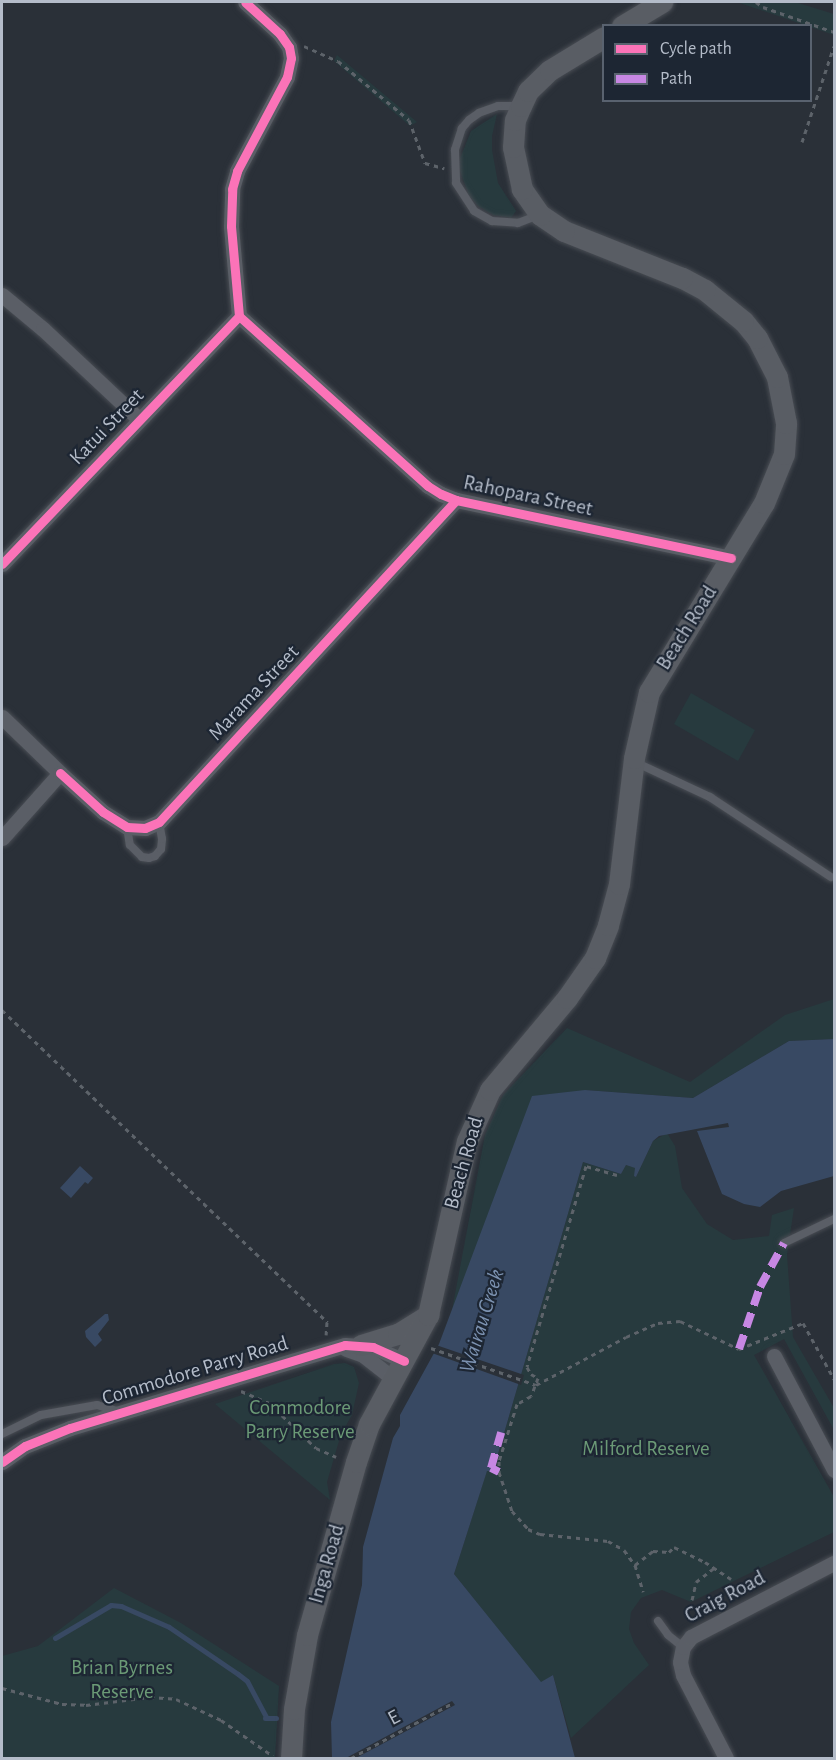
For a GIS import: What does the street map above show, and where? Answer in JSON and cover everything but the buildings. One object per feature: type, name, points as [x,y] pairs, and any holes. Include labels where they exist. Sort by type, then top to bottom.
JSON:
[{"type":"main road","points":[[625,24],[662,2]]},
{"type":"main road","name":"Beach Road","points":[[399,1370],[428,1315],[458,1170],[477,1114],[490,1090],[567,998],[595,958],[609,925],[619,884],[634,761],[649,692],[764,503],[784,454],[784,407],[777,377],[770,359],[743,321],[705,290],[659,268],[564,231],[540,215],[522,189],[514,162],[515,120],[528,92],[549,70],[602,38]]},
{"type":"main road","points":[[362,1344],[398,1334],[428,1315]]},
{"type":"main road","name":"Inga Road","points":[[291,1758],[294,1709],[307,1635],[362,1443],[399,1370]]},
{"type":"street","points":[[239,316],[231,226],[232,189],[237,171],[287,77],[291,63],[289,47],[280,34],[245,2]]},
{"type":"street","points":[[2,295],[43,329],[139,418]]},
{"type":"street","name":"Katui Street","points":[[2,564],[139,418],[239,316]]},
{"type":"street","name":"Rahopara Street","points":[[239,316],[428,486],[456,500],[731,558]]},
{"type":"street","name":"Marama Street","points":[[159,822],[456,500]]},
{"type":"street","points":[[2,717],[103,812],[127,827],[145,828],[159,822]]},
{"type":"street","points":[[2,838],[60,773]]},
{"type":"street","name":"Commodore Parry Road","points":[[2,1462],[25,1446],[42,1439],[230,1378],[327,1350],[362,1344],[391,1353],[399,1370]]},
{"type":"street","name":"Commodore Parry Road","points":[[327,1350],[357,1352],[399,1370]]},
{"type":"street","points":[[774,1356],[834,1470]]},
{"type":"street","name":"Craig Road","points":[[726,1758],[683,1675],[680,1662],[683,1647],[692,1637],[834,1563]]},
{"type":"lane","points":[[521,106],[498,106],[479,113],[469,120],[458,138],[454,172],[460,194],[481,217],[492,222],[518,223],[540,215]]},
{"type":"lane","points":[[634,761],[710,797],[831,877]]},
{"type":"lane","points":[[127,827],[129,845],[142,857],[148,858],[155,856],[160,849],[162,838],[159,822]]},
{"type":"lane","points":[[784,1243],[834,1219]]},
{"type":"lane","points":[[2,1434],[41,1415],[97,1405],[122,1412]]},
{"type":"lane","points":[[658,1621],[668,1635],[683,1647]]},
{"type":"path","points":[[756,2],[763,7],[811,24]]},
{"type":"path","points":[[812,24],[834,32]]},
{"type":"path","points":[[802,142],[834,46]]},
{"type":"path","points":[[289,47],[313,49],[338,61],[409,120],[425,163],[454,172]]},
{"type":"path","points":[[2,1010],[327,1322],[327,1350]]},
{"type":"path","points":[[617,1175],[586,1166],[527,1367],[531,1374],[538,1378],[536,1386],[531,1396],[517,1404],[499,1461],[499,1472],[512,1511],[528,1529],[540,1534],[608,1541],[624,1550],[635,1565],[643,1592]]},
{"type":"path","points":[[536,1386],[626,1337],[658,1323],[680,1322],[739,1349],[803,1323],[834,1379]]},
{"type":"path","points":[[434,1349],[536,1386]]},
{"type":"path","points":[[230,1378],[244,1394],[273,1405],[288,1424],[316,1448],[336,1457]]},
{"type":"path","points":[[635,1565],[653,1551],[669,1552],[674,1547],[731,1579]]},
{"type":"path","points":[[692,1600],[696,1582],[714,1568]]},
{"type":"path","points":[[2,1688],[62,1704],[86,1705],[150,1697],[176,1699],[221,1720],[277,1758]]},
{"type":"green space","points":[[737,2],[795,2],[834,14],[834,35],[812,28],[812,24],[802,24]]},
{"type":"green space","points":[[337,55],[417,122],[410,126],[334,61]]},
{"type":"green space","points":[[497,114],[492,136],[492,150],[498,183],[516,211],[511,218],[493,215],[478,206],[469,196],[460,171],[460,158],[471,131]]},
{"type":"green space","points":[[691,693],[755,730],[738,761],[674,724]]},
{"type":"green space","points":[[834,999],[834,1039],[789,1041],[693,1098],[585,1090],[452,1310],[485,1135],[503,1095],[567,1028],[690,1082],[785,1015]]},
{"type":"green space","name":"Milford Reserve","points":[[667,1133],[675,1146],[682,1188],[707,1224],[733,1240],[769,1236],[772,1215],[794,1208],[787,1255],[793,1337],[834,1408],[834,1430],[784,1339],[754,1355],[834,1497],[834,1532],[691,1602],[662,1590],[641,1598],[631,1612],[629,1629],[634,1643],[649,1665],[571,1738],[553,1675],[541,1683],[454,1574],[487,1470],[493,1471],[583,1162],[621,1174],[626,1165],[636,1168],[636,1177],[653,1141]]},
{"type":"green space","name":"Commodore Parry Reserve","points":[[345,1363],[354,1367],[359,1383],[352,1415],[341,1434],[327,1482],[330,1500],[215,1404],[334,1364]]},
{"type":"green space","name":"Brian Byrnes Reserve","points":[[114,1588],[181,1623],[279,1686],[275,1758],[2,1758],[2,1656],[38,1646]]},
{"type":"water","name":"Wairau Creek","points":[[834,1039],[834,1176],[781,1191],[760,1207],[744,1204],[722,1194],[697,1131],[729,1127],[728,1123],[659,1136],[653,1141],[636,1177],[634,1176],[635,1168],[626,1165],[621,1174],[583,1162],[493,1471],[487,1471],[454,1574],[541,1682],[553,1675],[575,1758],[332,1758],[331,1722],[362,1585],[363,1547],[393,1438],[400,1426],[400,1415],[439,1344],[532,1096],[585,1090],[693,1098],[789,1041]]},
{"type":"water","points":[[80,1166],[93,1178],[88,1184],[85,1182],[71,1198],[60,1188]]},
{"type":"water","points":[[108,1314],[109,1320],[98,1334],[102,1340],[95,1347],[86,1337],[85,1331]]},
{"type":"pier","points":[[436,1345],[524,1375],[521,1385],[432,1353]]},
{"type":"pier","points":[[452,1701],[455,1705],[356,1758],[346,1758]]},
{"type":"waterway","points":[[55,1638],[111,1605],[121,1606],[169,1627],[238,1674],[247,1681],[266,1716]]},
{"type":"waterway","points":[[265,1718],[276,1718]]},
{"type":"marked path","points":[[739,1349],[760,1287],[784,1243]]},
{"type":"marked path","points":[[499,1472],[491,1468],[501,1432]]},
{"type":"cycle path","points":[[239,316],[231,226],[232,189],[237,171],[287,77],[291,58],[289,47],[280,34],[245,2]]},
{"type":"cycle path","points":[[239,316],[428,486],[441,494],[456,500],[731,558]]},
{"type":"cycle path","points":[[2,564],[239,316]]},
{"type":"cycle path","points":[[60,773],[103,812],[127,827],[145,828],[159,822],[456,500]]},
{"type":"cycle path","points":[[2,1462],[25,1446],[70,1428],[345,1345],[373,1347],[404,1361]]}]
